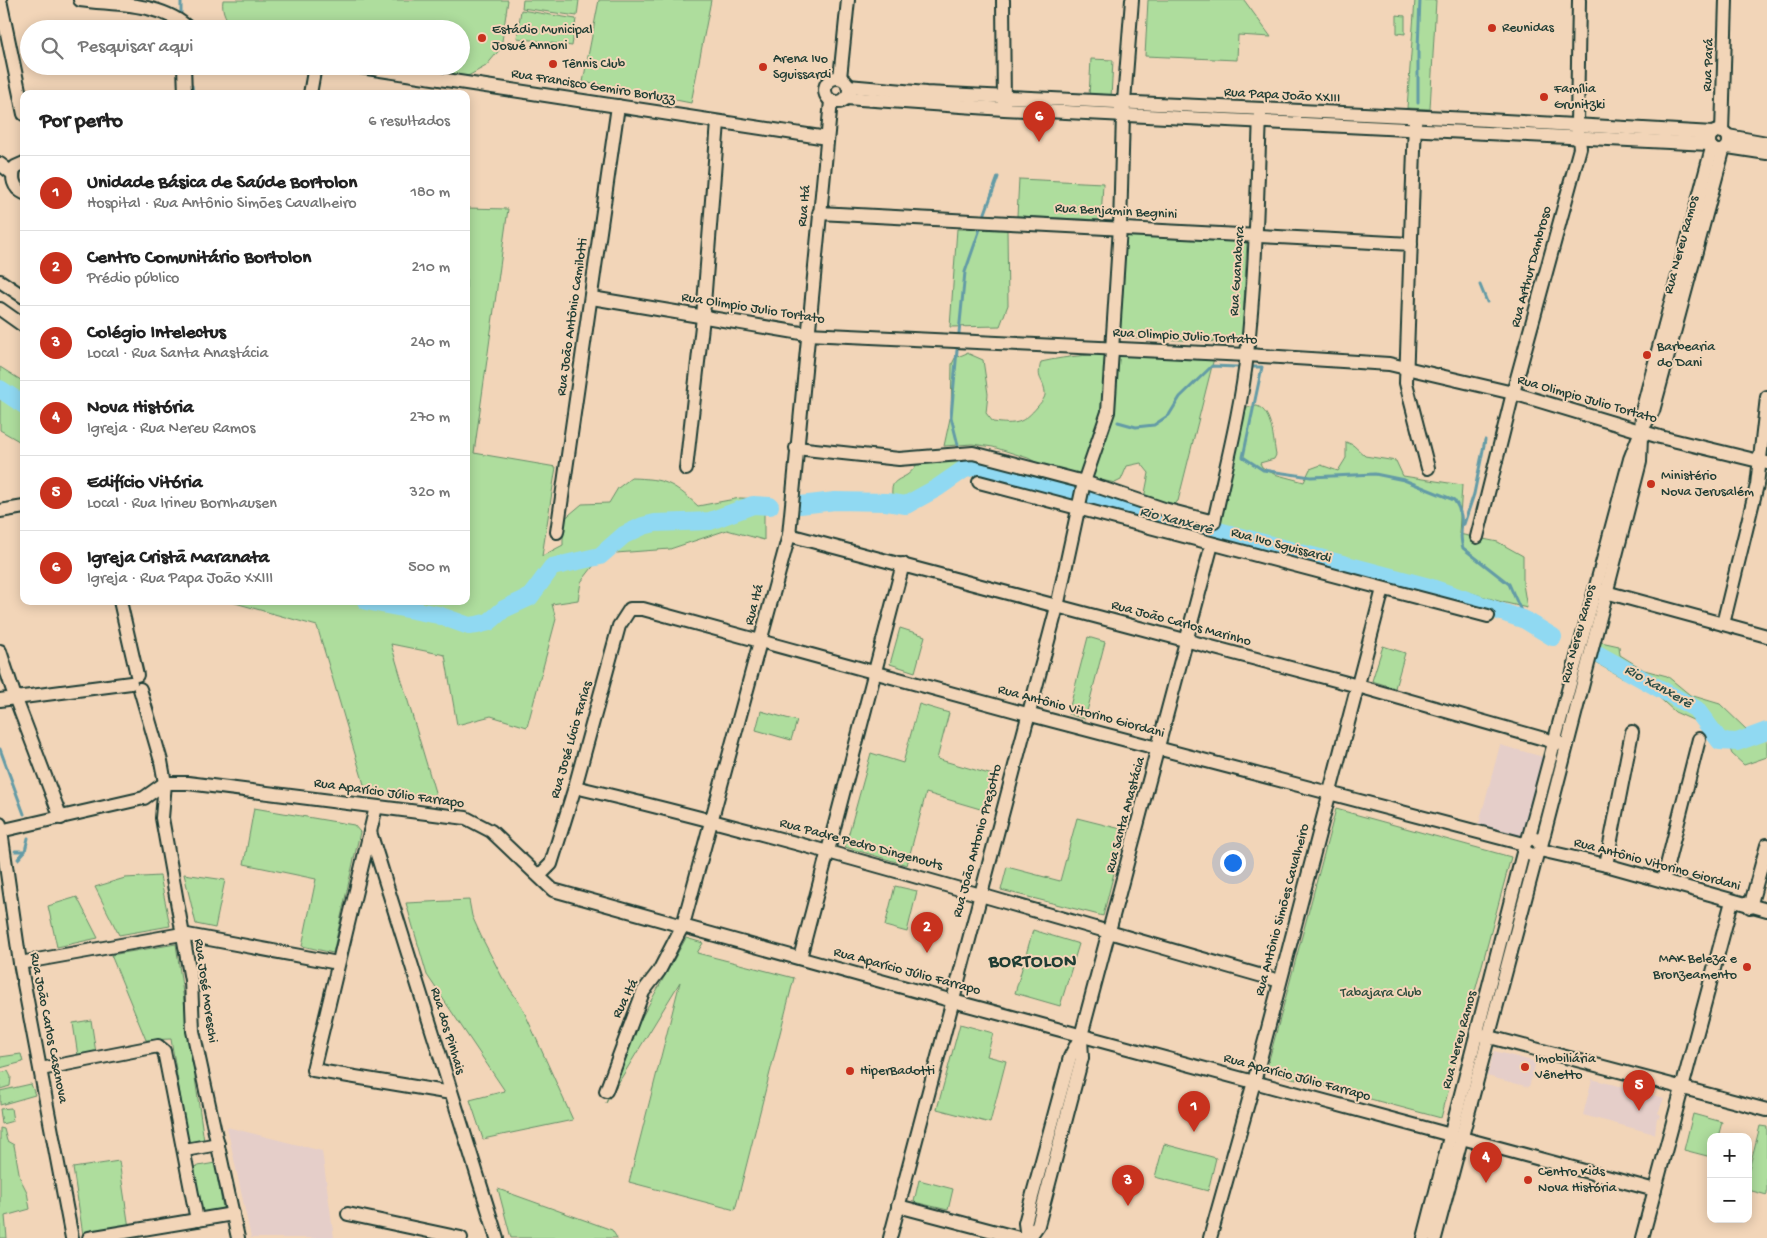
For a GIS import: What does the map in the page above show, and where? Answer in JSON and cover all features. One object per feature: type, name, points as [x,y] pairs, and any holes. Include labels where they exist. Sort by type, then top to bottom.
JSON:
[{"type":"street","points":[[0,0],[20,95]]},
{"type":"street","points":[[80,0],[158,10],[180,20]]},
{"type":"street","points":[[845,87],[832,78],[826,84],[825,92],[831,101],[839,102],[845,87],[848,0]]},
{"type":"street","points":[[1003,103],[1004,0]]},
{"type":"street","name":"Rua João Antonio Prezotto","points":[[890,1238],[1056,607],[1081,497],[1108,412],[1120,228],[1124,108],[1132,0]]},
{"type":"street","name":"Rua Arthur Dambroso","points":[[1477,537],[1513,394],[1580,148],[1578,131],[1579,0]]},
{"type":"street","name":"Rua Pará","points":[[1719,141],[1726,0]]},
{"type":"street","points":[[184,75],[185,90]]},
{"type":"street","points":[[311,90],[313,75]]},
{"type":"street","name":"Rua Francisco Gemiro Borluzz","points":[[413,75],[827,138]]},
{"type":"street","name":"Rua Papa João XXIII","points":[[845,87],[926,98],[1003,103],[1532,128],[1767,143]]},
{"type":"street","name":"Rua Itá","points":[[606,1091],[643,992],[659,971],[683,925],[789,535],[831,101]]},
{"type":"street","name":"Rua João Antônio Camilotti","points":[[557,532],[618,106]]},
{"type":"street","name":"Rua Guanabara","points":[[1214,522],[1240,402],[1247,355],[1257,235],[1260,116]]},
{"type":"street","points":[[686,469],[704,317],[718,122]]},
{"type":"street","points":[[1415,122],[1406,383],[1428,468]]},
{"type":"street","name":"Rua Papa João XXIII","points":[[1719,141],[1767,154]]},
{"type":"street","name":"Rua Nereu Ramos","points":[[1435,1238],[1437,1210],[1455,1136],[1625,500],[1640,462],[1641,431],[1653,411],[1659,368],[1719,141]]},
{"type":"street","points":[[0,164],[13,174]]},
{"type":"street","points":[[20,165],[15,167],[13,174],[16,187],[20,190]]},
{"type":"street","name":"Rua Benjamin Begnini","points":[[819,213],[1411,244]]},
{"type":"street","points":[[0,281],[20,295]]},
{"type":"street","name":"Rua Olimpio Julio Tortato","points":[[592,298],[807,334],[1247,355],[1389,364],[1513,394],[1641,431],[1763,462]]},
{"type":"street","points":[[0,309],[20,323]]},
{"type":"street","points":[[1723,624],[1763,462],[1767,397]]},
{"type":"street","name":"Rua Ivo Sguissardi","points":[[796,448],[899,459],[973,452],[1081,497],[1212,544],[1488,616]]},
{"type":"street","name":"Rua Ivo Sguissardi","points":[[979,482],[1164,509],[1214,522]]},
{"type":"street","points":[[0,511],[20,508]]},
{"type":"street","name":"Rua João Carlos Marinho","points":[[789,535],[1358,686],[1560,744]]},
{"type":"street","name":"Rua Santa Anastácia","points":[[1028,1238],[1025,1223],[1042,1183],[1055,1137],[1066,1095],[1070,1057],[1081,1036],[1159,749],[1212,544]]},
{"type":"street","points":[[800,958],[903,564]]},
{"type":"street","name":"Rua Antônio Simões Cavalheiro","points":[[1210,1238],[1254,1082],[1383,589]]},
{"type":"street","points":[[1601,590],[1767,636]]},
{"type":"street","name":"Rua José Moreschi","points":[[121,605],[136,683],[161,761],[165,783],[162,818],[190,980],[193,1031],[238,1238]]},
{"type":"street","name":"Rua Antônio Vitorino Giordani","points":[[630,609],[643,609],[1028,714],[1606,865],[1750,907],[1767,910]]},
{"type":"street","name":"Rua José Lúcio Farias","points":[[540,876],[551,864],[575,787],[619,626],[630,609]]},
{"type":"street","points":[[0,651],[15,698],[61,818]]},
{"type":"street","points":[[0,700],[136,683]]},
{"type":"street","points":[[1606,865],[1632,732]]},
{"type":"street","points":[[1663,882],[1699,740]]},
{"type":"street","points":[[1,828],[61,818],[144,798],[165,783]]},
{"type":"street","name":"Rua Aparício Júlio Farrapo","points":[[165,783],[188,783],[466,818],[490,831],[554,890],[952,1001],[1655,1190]]},
{"type":"street","name":"Rua Padre Pedro Dingenouts","points":[[575,787],[711,819],[827,853],[980,893],[1109,933],[1280,981]]},
{"type":"street","points":[[376,808],[313,1070],[451,1093]]},
{"type":"street","name":"Rua João Carlos Casanova","points":[[1,828],[20,963],[72,1238]]},
{"type":"street","name":"Rua dos Pinhais","points":[[370,832],[497,1238]]},
{"type":"street","points":[[1750,907],[1767,845]]},
{"type":"street","points":[[1642,1238],[1732,901]]},
{"type":"street","points":[[20,963],[182,934],[338,963]]},
{"type":"street","points":[[1483,1035],[1767,1110]]},
{"type":"street","points":[[41,1069],[158,1046],[164,1050],[185,1150],[197,1220]]},
{"type":"street","points":[[185,1150],[218,1144]]},
{"type":"street","points":[[898,1206],[1019,1238]]},
{"type":"street","name":"Rua Nereu Ramos","points":[[1424,1238],[1437,1210]]},
{"type":"street","points":[[89,1238],[233,1214]]},
{"type":"street","points":[[348,1214],[460,1238]]},
{"type":"shaded area","points":[[1500,745],[1547,758],[1525,839],[1478,827]]},
{"type":"shaded area","points":[[1494,1051],[1536,1062],[1529,1087],[1487,1076]]},
{"type":"shaded area","points":[[1592,1079],[1664,1098],[1658,1113],[1660,1114],[1659,1118],[1657,1117],[1655,1134],[1583,1115]]},
{"type":"shaded area","points":[[227,1127],[322,1151],[334,1238],[251,1238]]},
{"type":"green space","name":"Estádio Municipal Josué Annoni","points":[[223,0],[508,0],[501,48],[486,66],[470,75],[470,20],[228,20]]},
{"type":"green space","points":[[523,0],[579,0],[577,16],[522,8]]},
{"type":"green space","points":[[599,0],[711,0],[691,103],[583,82]]},
{"type":"green space","points":[[1148,0],[1244,0],[1271,37],[1238,35],[1237,60],[1145,56]]},
{"type":"green space","points":[[1415,0],[1436,0],[1430,109],[1407,108]]},
{"type":"green space","points":[[521,10],[576,19],[572,46],[517,38]]},
{"type":"green space","points":[[1397,15],[1405,16],[1405,34],[1397,33]]},
{"type":"green space","points":[[1091,59],[1113,60],[1111,98],[1089,97]]},
{"type":"green space","name":"Estádio Municipal Josué Annoni","points":[[441,75],[470,75],[462,78]]},
{"type":"green space","points":[[1019,179],[1103,183],[1101,220],[1017,216]]},
{"type":"green space","points":[[470,208],[508,209],[474,453],[556,467],[542,556],[563,545],[563,520],[582,504],[609,503],[618,488],[631,478],[652,479],[668,483],[698,506],[740,498],[764,499],[764,540],[727,530],[670,549],[616,553],[595,564],[581,582],[578,600],[552,604],[556,619],[527,727],[491,716],[457,725],[445,655],[391,644],[437,799],[366,791],[317,626],[242,605],[470,605]]},
{"type":"green space","points":[[957,229],[1007,230],[1008,305],[1000,326],[950,327]]},
{"type":"green space","points":[[1126,235],[1247,241],[1242,343],[1118,337]]},
{"type":"green space","points":[[967,353],[983,360],[988,394],[986,413],[993,422],[1008,423],[1018,422],[1028,417],[1044,398],[1044,387],[1039,373],[1041,362],[1084,355],[1105,354],[1214,358],[1178,501],[1171,506],[1144,498],[1149,473],[1141,463],[1127,466],[1121,480],[1115,483],[1047,468],[1028,458],[993,447],[972,444],[944,446],[951,414],[952,364],[955,358]]},
{"type":"green space","points":[[0,367],[20,380],[20,442],[0,430]]},
{"type":"green space","points":[[1257,406],[1262,409],[1269,420],[1276,455],[1274,459],[1260,463],[1262,467],[1274,474],[1304,482],[1310,469],[1321,465],[1338,471],[1346,458],[1346,442],[1353,445],[1365,456],[1396,461],[1403,476],[1462,485],[1459,534],[1498,542],[1523,556],[1523,584],[1527,608],[1383,567],[1220,528],[1225,491],[1243,411],[1247,407]]},
{"type":"green space","points":[[972,457],[920,492],[901,500],[892,496],[892,487],[895,482],[909,474],[919,462]]},
{"type":"green space","points":[[900,628],[925,636],[915,672],[890,664]]},
{"type":"green space","points":[[1088,637],[1105,642],[1085,719],[1068,714]]},
{"type":"green space","points":[[1601,642],[1619,646],[1620,655],[1644,670],[1667,676],[1690,695],[1720,704],[1748,731],[1767,725],[1767,757],[1744,765],[1732,754],[1724,734],[1675,712],[1644,684],[1621,677],[1596,663]]},
{"type":"green space","points":[[1383,646],[1405,653],[1395,688],[1372,681]]},
{"type":"green space","points":[[919,704],[949,713],[937,759],[996,776],[987,811],[926,793],[907,865],[845,847],[871,753],[903,763]]},
{"type":"green space","points":[[761,711],[797,721],[791,740],[756,730]]},
{"type":"green space","points":[[254,808],[354,825],[360,832],[333,953],[302,946],[316,879],[244,864]]},
{"type":"green space","name":"Tabajara Club","points":[[1336,809],[1511,857],[1441,1118],[1266,1071]]},
{"type":"green space","points":[[1077,818],[1125,830],[1103,916],[1001,890],[1007,867],[1060,881]]},
{"type":"green space","points":[[184,874],[225,880],[215,928],[196,924]]},
{"type":"green space","points":[[160,876],[170,926],[119,935],[95,887],[125,878]]},
{"type":"green space","points":[[895,886],[917,891],[907,932],[885,926]]},
{"type":"green space","points":[[77,897],[98,938],[57,947],[48,906]]},
{"type":"green space","points":[[469,900],[472,916],[481,936],[502,977],[522,1007],[573,1120],[483,1139],[470,1100],[505,1091],[427,975],[406,903]]},
{"type":"green space","points":[[1033,930],[1079,944],[1060,1006],[1015,993]]},
{"type":"green space","points":[[686,938],[703,943],[697,953],[794,978],[735,1210],[629,1182],[680,982],[606,1103],[629,1040]]},
{"type":"green space","points":[[176,944],[204,1141],[188,1143],[171,1039],[146,1040],[111,955]]},
{"type":"green space","points":[[91,1020],[96,1053],[78,1056],[73,1023]]},
{"type":"green space","points":[[960,1024],[993,1033],[987,1056],[1006,1061],[990,1123],[937,1109]]},
{"type":"green space","points":[[21,1054],[23,1062],[0,1068],[0,1057]]},
{"type":"green space","points":[[8,1071],[11,1077],[10,1086],[0,1089],[0,1073]]},
{"type":"green space","points":[[31,1084],[35,1095],[0,1105],[0,1091]]},
{"type":"green space","points":[[11,1108],[13,1121],[2,1124],[0,1109]]},
{"type":"green space","points":[[1693,1114],[1722,1122],[1719,1133],[1707,1133],[1707,1156],[1684,1150]]},
{"type":"green space","points":[[1760,1126],[1767,1127],[1767,1195],[1752,1191],[1752,1157]]},
{"type":"green space","points":[[0,1128],[4,1129],[7,1141],[14,1145],[20,1178],[27,1192],[30,1209],[5,1216],[7,1238],[0,1238]]},
{"type":"green space","points":[[1164,1144],[1216,1158],[1208,1191],[1155,1177]]},
{"type":"green space","points":[[119,1161],[129,1228],[83,1235],[73,1168]]},
{"type":"green space","points":[[215,1163],[224,1214],[202,1218],[193,1167]]},
{"type":"green space","points":[[919,1180],[953,1189],[948,1210],[914,1202]]},
{"type":"green space","points":[[498,1189],[612,1230],[617,1238],[511,1238]]},
{"type":"waterway","points":[[181,0],[181,12]]},
{"type":"waterway","points":[[1418,103],[1420,0]]},
{"type":"waterway","points":[[192,86],[192,90]]},
{"type":"waterway","points":[[985,213],[998,177]]},
{"type":"waterway","points":[[959,333],[965,272],[980,229]]},
{"type":"waterway","points":[[1480,285],[1487,302]]},
{"type":"waterway","points":[[957,350],[951,417],[958,445]]},
{"type":"waterway","points":[[1118,422],[1136,427],[1154,425],[1169,415],[1180,397],[1212,366],[1237,367]]},
{"type":"waterway","points":[[1253,367],[1262,367],[1243,457],[1263,470],[1311,477],[1375,474],[1404,480],[1454,500],[1460,513],[1463,548],[1509,584],[1525,620]]},
{"type":"waterway","name":"Rio Xanxerê","points":[[0,389],[20,402]]},
{"type":"waterway","points":[[1464,524],[1474,494],[1485,440]]},
{"type":"waterway","points":[[961,461],[963,470]]},
{"type":"waterway","name":"Rio Xanxerê","points":[[800,505],[835,501],[886,502],[906,505],[937,488],[963,470],[976,466],[1002,476],[1016,477],[1429,587],[1525,620],[1553,637]]},
{"type":"waterway","name":"Rio Xanxerê","points":[[387,605],[438,615],[469,626],[489,622],[504,609],[530,597],[552,567],[600,556],[624,535],[643,526],[655,523],[710,521],[753,505],[770,506]]},
{"type":"waterway","name":"Rio Xanxerê","points":[[1594,652],[1696,709],[1720,741],[1737,742],[1767,731]]},
{"type":"waterway","points":[[0,749],[24,814]]},
{"type":"waterway","points":[[18,859],[25,851],[28,838]]},
{"type":"waterway","points":[[15,851],[25,851]]},
{"type":"place","name":"Reunidas","points":[[1492,28]]},
{"type":"place","name":"Estádio Municipal Josué Annoni","points":[[482,38]]},
{"type":"place","name":"Tênnis Club","points":[[553,64]]},
{"type":"place","name":"Arena Ivo Sguissardi","points":[[763,67]]},
{"type":"place","name":"Família Grunitzki","points":[[1544,97]]},
{"type":"place","name":"Igreja Cristã Maranata","points":[[1039,142]]},
{"type":"place","name":"Barbearia do Dani","points":[[1647,355]]},
{"type":"place","name":"Ministério Nova Jerusalém","points":[[1651,484]]},
{"type":"place","name":"Centro Comunitário Bortolon","points":[[927,953]]},
{"type":"place","name":"MAK Beleza e Bronzeamento","points":[[1747,967]]},
{"type":"place","name":"Imobiliária Vênetto","points":[[1525,1067]]},
{"type":"place","name":"HiperBadotti","points":[[850,1071]]},
{"type":"place","name":"Edifício Vitória","points":[[1639,1111]]},
{"type":"place","name":"Unidade Básica de Saúde Bortolon","points":[[1194,1132]]},
{"type":"place","name":"Centro Kids Nova História","points":[[1528,1180]]},
{"type":"place","name":"Nova História","points":[[1486,1183]]},
{"type":"place","name":"Colégio Intelectus","points":[[1128,1206]]},
{"type":"district","name":"BORTOLON","points":[[1033,962]]}]
